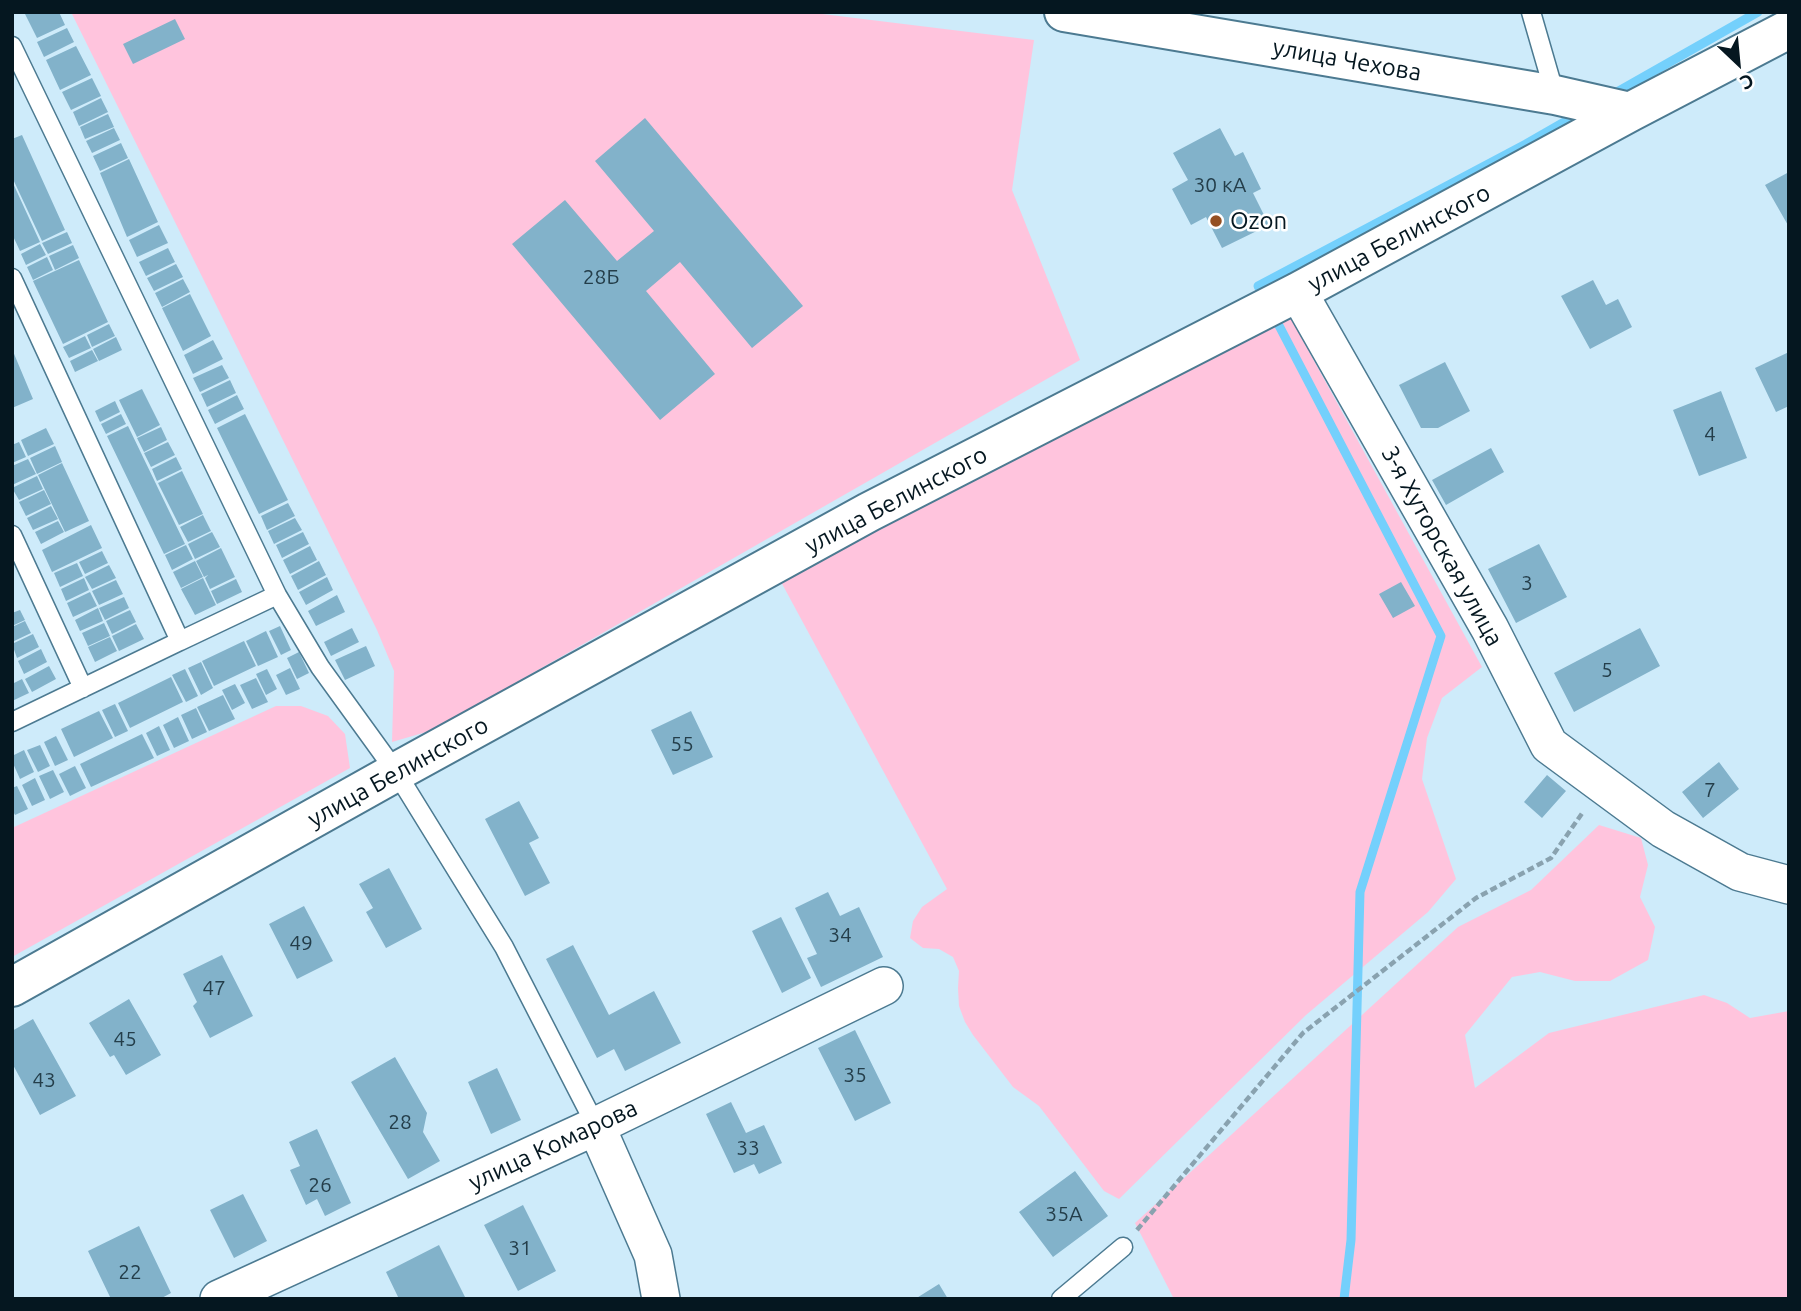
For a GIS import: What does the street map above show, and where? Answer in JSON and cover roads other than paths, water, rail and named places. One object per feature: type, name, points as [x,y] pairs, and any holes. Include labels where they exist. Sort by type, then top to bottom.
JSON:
[{"type":"street","name":"улица Чехова","points":[[1064,12],[1556,95],[1630,113]]},
{"type":"street","points":[[1783,12],[1789,27]]},
{"type":"street","name":"улица Белинского","points":[[12,988],[396,772],[869,512],[1298,292],[1789,27]]},
{"type":"street","name":"3-я Хуторская улица","points":[[1298,292],[1490,629],[1549,745],[1663,829],[1740,872],[1789,885]]},
{"type":"street","name":"улица Комарова","points":[[219,1299],[596,1126],[884,986]]},
{"type":"street","points":[[596,1126],[653,1255],[661,1299]]},
{"type":"lane","points":[[1531,12],[1556,95]]},
{"type":"lane","points":[[12,46],[277,595],[320,667],[396,772],[504,947],[596,1126]]},
{"type":"lane","points":[[12,278],[180,641]]},
{"type":"lane","points":[[12,535],[83,688]]},
{"type":"lane","points":[[12,722],[277,595]]},
{"type":"lane","points":[[1061,1299],[1123,1247]]},
{"type":"waterway","points":[[1610,96],[1758,12]]},
{"type":"waterway","points":[[1266,300],[1258,286],[1580,113]]},
{"type":"waterway","points":[[1274,316],[1441,636],[1360,892],[1351,1240],[1344,1299]]},
{"type":"place","name":"Ozon","points":[[1216,221]]}]
